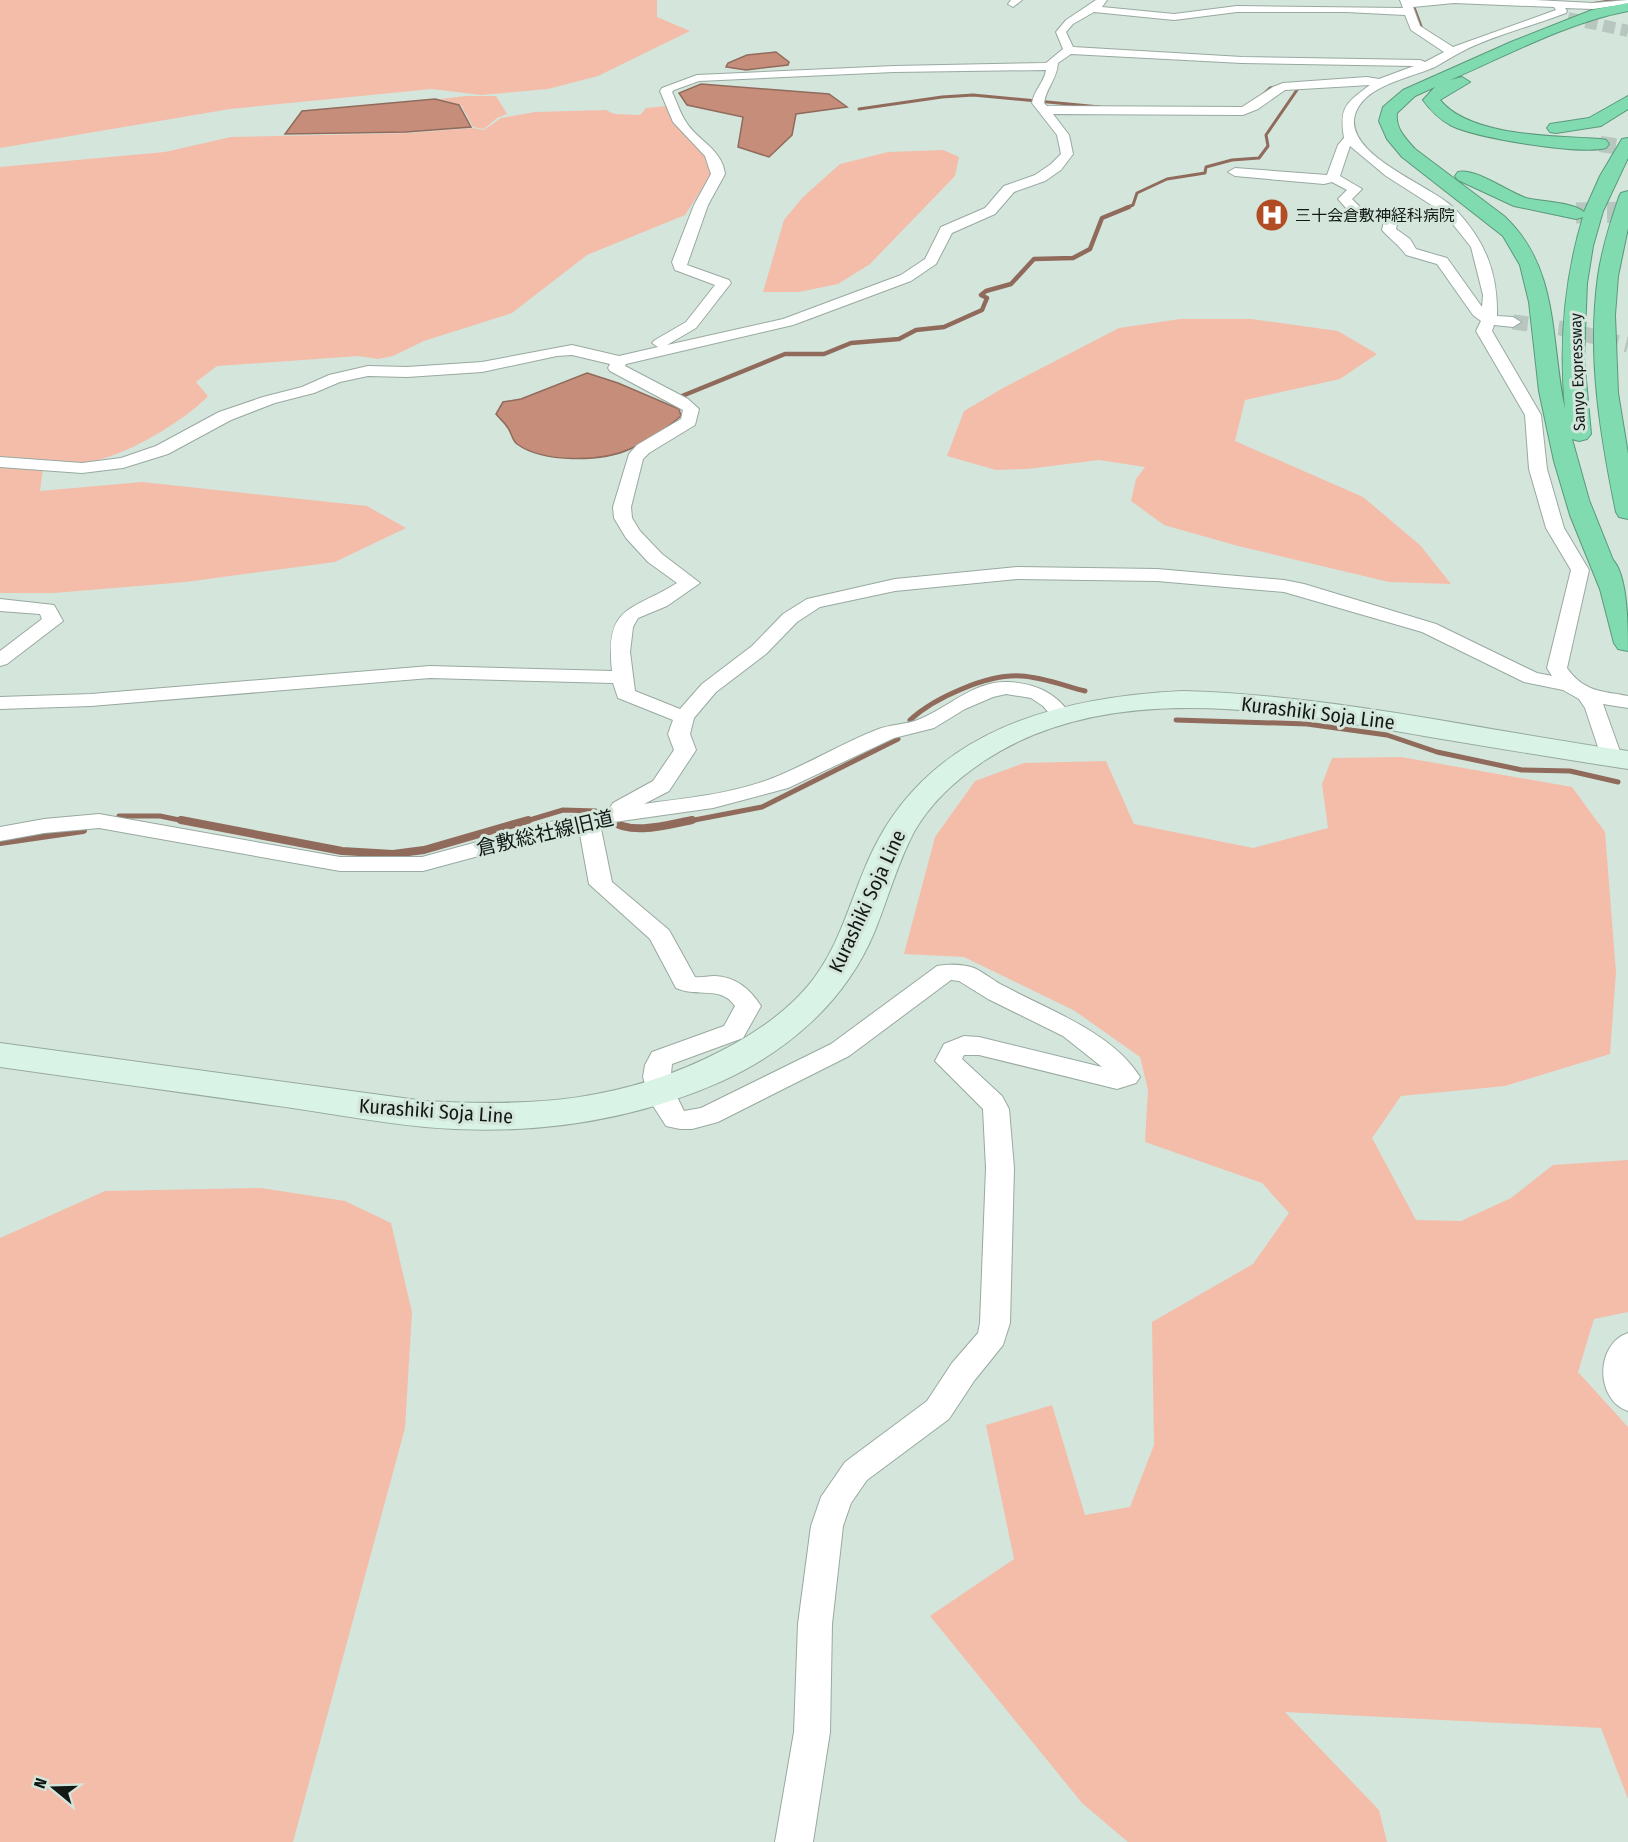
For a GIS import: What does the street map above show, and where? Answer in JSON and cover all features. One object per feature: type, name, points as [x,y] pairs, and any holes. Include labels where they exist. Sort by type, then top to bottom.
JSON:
[{"type":"highway","points":[[1600,144],[1519,137],[1453,121],[1435,109],[1431,100],[1437,92],[1446,87],[1628,10]]},
{"type":"highway","points":[[1611,588],[1569,476],[1548,379],[1540,303],[1528,260],[1510,232],[1481,206],[1419,162],[1400,143],[1388,124],[1389,111],[1409,93],[1516,45],[1597,13],[1628,10]]},
{"type":"highway","points":[[1462,82],[1456,89],[1451,102],[1458,108],[1482,119],[1512,126],[1547,129],[1590,125],[1608,117],[1628,100]]},
{"type":"highway","points":[[1399,103],[1409,133],[1444,163],[1475,183],[1521,202],[1576,213]]},
{"type":"highway","name":"Sanyo Expressway","points":[[1628,143],[1603,185],[1582,249],[1575,290],[1572,343],[1574,398],[1582,461],[1611,588],[1628,643]]},
{"type":"highway","name":"Sanyo Expressway","points":[[1628,197],[1610,253],[1605,293],[1603,347],[1609,412],[1628,512]]},
{"type":"main road","name":"Kurashiki Soja Line","points":[[0,1055],[425,1114],[483,1118],[538,1116],[595,1109],[700,1077],[751,1052],[792,1022],[822,993],[844,961],[888,851],[907,817],[931,786],[965,758],[1012,735],[1062,716],[1134,702],[1208,700],[1331,712],[1619,759]]},
{"type":"street","points":[[1083,0],[1174,17],[1237,9],[1346,9],[1473,1],[1555,9],[1628,1]]},
{"type":"street","points":[[1473,1],[1480,15]]},
{"type":"street","points":[[1069,50],[1061,32],[1066,22],[1100,3]]},
{"type":"street","points":[[1410,5],[1415,28],[1450,50]]},
{"type":"street","points":[[1555,9],[1568,18]]},
{"type":"street","points":[[1040,102],[1243,111],[1258,106],[1276,89],[1316,84],[1376,82],[1427,64],[1450,50],[1555,9]]},
{"type":"street","points":[[0,462],[82,468],[123,462],[162,450],[225,416],[269,400],[308,390],[335,378],[368,370],[407,372],[482,367],[556,351],[572,350],[619,362],[788,322],[873,291],[906,278],[924,267],[936,255],[946,230],[990,211],[1009,189],[1040,178],[1056,167],[1067,154],[1063,135],[1040,102],[1040,90],[1051,75],[1052,62],[1069,50],[1242,60],[1427,64]]},
{"type":"street","points":[[684,717],[625,694],[620,652],[623,627],[631,614],[660,602],[690,583],[655,558],[632,534],[623,518],[622,507],[635,458],[644,449],[689,421],[692,416],[691,409],[682,402],[616,368],[619,362],[691,325],[722,289],[724,283],[680,267],[679,262],[691,227],[718,174],[718,166],[681,124],[666,91],[697,78],[1050,66]]},
{"type":"street","points":[[1376,82],[1354,103],[1350,111],[1347,129],[1350,139],[1391,173],[1449,210],[1478,247],[1490,295],[1489,320],[1484,331],[1533,415],[1538,469],[1555,528],[1580,570],[1557,668],[1569,685]]},
{"type":"street","points":[[1334,177],[1344,145],[1350,139]]},
{"type":"street","points":[[1235,172],[1324,180],[1334,177],[1355,189],[1345,200],[1358,213],[1384,215],[1391,220],[1389,230],[1405,242],[1412,252],[1442,261],[1478,312],[1489,320],[1512,322]]},
{"type":"street","points":[[794,1842],[812,1732],[818,1602],[827,1526],[837,1497],[856,1471],[938,1410],[963,1372],[992,1337],[995,1323],[1000,1168],[996,1109],[993,1102],[948,1061],[953,1050],[964,1045],[979,1046],[1117,1080],[1127,1077],[1116,1065],[1072,1030],[996,993],[965,974],[946,972],[840,1050],[709,1115],[678,1120],[672,1116],[658,1091],[655,1079],[656,1068],[661,1058],[734,1032],[748,1006],[739,993],[726,986],[714,984],[693,986],[685,982],[660,935],[601,884],[603,817],[661,786],[685,750],[679,734],[684,717],[709,688],[759,650],[790,618],[814,603],[895,585],[1038,573],[1157,575],[1304,590],[1430,628],[1531,678],[1569,685],[1587,695],[1628,702]]},
{"type":"street","points":[[0,589],[8,605],[46,609],[53,621],[0,660]]},
{"type":"street","points":[[0,703],[91,700],[238,690],[430,672],[622,677]]},
{"type":"street","name":"倉敷総社線旧道","points":[[0,834],[44,826],[99,821],[340,864],[423,864],[603,817],[713,801],[780,783],[887,733],[927,724],[958,705],[987,692],[1006,688],[1037,693],[1050,702],[1062,716]]},
{"type":"street","points":[[1587,695],[1619,759]]},
{"type":"street","points":[[1628,1345],[1621,1354],[1616,1369],[1620,1388],[1628,1399]]},
{"type":"shaded area","points":[[0,0],[657,0],[657,17],[690,31],[598,76],[548,89],[481,95],[432,89],[230,109],[0,148]]},
{"type":"shaded area","points":[[776,52],[789,62],[788,65],[746,70],[726,67],[728,63],[747,55]]},
{"type":"shaded area","points":[[701,84],[829,94],[847,107],[796,114],[792,135],[769,157],[738,147],[743,117],[687,105],[679,93]]},
{"type":"shaded area","points":[[496,96],[507,114],[497,118],[484,129],[473,127],[461,105],[440,99]]},
{"type":"shaded area","points":[[435,99],[459,105],[471,127],[406,132],[285,134],[302,111]]},
{"type":"shaded area","points":[[667,106],[676,125],[708,160],[711,175],[685,215],[587,255],[512,313],[424,341],[393,356],[378,359],[358,356],[217,366],[196,382],[208,396],[198,406],[152,437],[117,454],[100,459],[86,462],[44,461],[40,491],[142,482],[367,506],[406,528],[335,562],[186,582],[54,593],[0,593],[0,167],[165,152],[231,137],[410,133],[473,128],[484,130],[501,118],[535,112],[606,110],[614,114],[640,115],[646,108]]},
{"type":"shaded area","points":[[943,150],[959,157],[955,176],[870,264],[838,284],[799,292],[763,292],[784,220],[803,197],[840,164],[888,152]]},
{"type":"shaded area","points":[[1180,319],[1251,319],[1338,331],[1377,354],[1340,379],[1245,400],[1235,441],[1363,497],[1420,545],[1451,584],[1389,582],[1238,546],[1164,525],[1131,501],[1136,479],[1145,467],[1099,460],[1027,469],[996,470],[947,456],[964,411],[1003,388],[1119,328]]},
{"type":"shaded area","points":[[587,373],[618,383],[679,409],[681,416],[657,434],[630,449],[604,456],[573,458],[542,455],[517,444],[507,426],[496,414],[503,402],[521,399]]},
{"type":"shaded area","points":[[1401,757],[1572,787],[1605,832],[1616,972],[1610,1054],[1505,1086],[1401,1096],[1372,1138],[1416,1220],[1461,1221],[1511,1198],[1553,1165],[1628,1160],[1628,1312],[1594,1319],[1578,1372],[1628,1427],[1628,1799],[1601,1728],[1285,1712],[1379,1810],[1387,1842],[1128,1842],[1082,1803],[930,1616],[1014,1559],[986,1425],[1052,1405],[1085,1515],[1130,1507],[1154,1445],[1152,1322],[1253,1264],[1289,1213],[1262,1183],[1145,1142],[1148,1090],[1140,1057],[1075,1011],[964,957],[904,954],[935,837],[975,781],[1024,763],[1106,761],[1134,824],[1253,848],[1328,828],[1322,784],[1332,758]]},
{"type":"shaded area","points":[[261,1188],[345,1201],[391,1223],[412,1312],[405,1428],[293,1842],[0,1842],[0,1238],[105,1191]]},
{"type":"waterway","points":[[1427,32],[1422,29],[1412,2],[1433,0]]},
{"type":"waterway","points":[[1590,4],[1616,0]]},
{"type":"waterway","points":[[1256,101],[1270,88],[1281,86]]},
{"type":"waterway","points":[[1125,208],[1133,205],[1137,193],[1167,179],[1205,173],[1206,167],[1232,160],[1259,158],[1268,146],[1266,135],[1299,87]]},
{"type":"waterway","points":[[859,109],[973,95],[1100,107]]},
{"type":"waterway","points":[[682,396],[785,354],[824,354],[851,343],[899,339],[916,330],[944,327],[982,310],[987,298],[981,295],[986,291],[1011,284],[1034,259],[1073,258],[1090,249],[1102,218],[1129,207]]},
{"type":"waterway","points":[[910,720],[933,704],[962,689],[1007,676],[1037,678],[1085,691]]},
{"type":"waterway","points":[[1176,720],[1307,724],[1387,735],[1437,752],[1522,770],[1570,771],[1618,782]]},
{"type":"waterway","points":[[684,822],[762,807],[898,739]]},
{"type":"waterway","points":[[523,822],[563,810],[596,811],[611,822]]},
{"type":"waterway","points":[[119,816],[160,816],[189,822]]},
{"type":"waterway","points":[[181,820],[342,851],[393,854],[424,850],[528,820]]},
{"type":"waterway","points":[[609,820],[618,825],[639,828],[692,820]]},
{"type":"waterway","points":[[0,842],[83,830]]},
{"type":"tunnel","points":[[1568,18],[1628,31]]},
{"type":"tunnel","points":[[1600,144],[1628,148]]},
{"type":"tunnel","points":[[1576,213],[1628,212]]},
{"type":"tunnel","points":[[1513,322],[1560,328],[1628,345]]},
{"type":"place","name":"三十会倉敷神経科病院","points":[[1272,215]]}]
